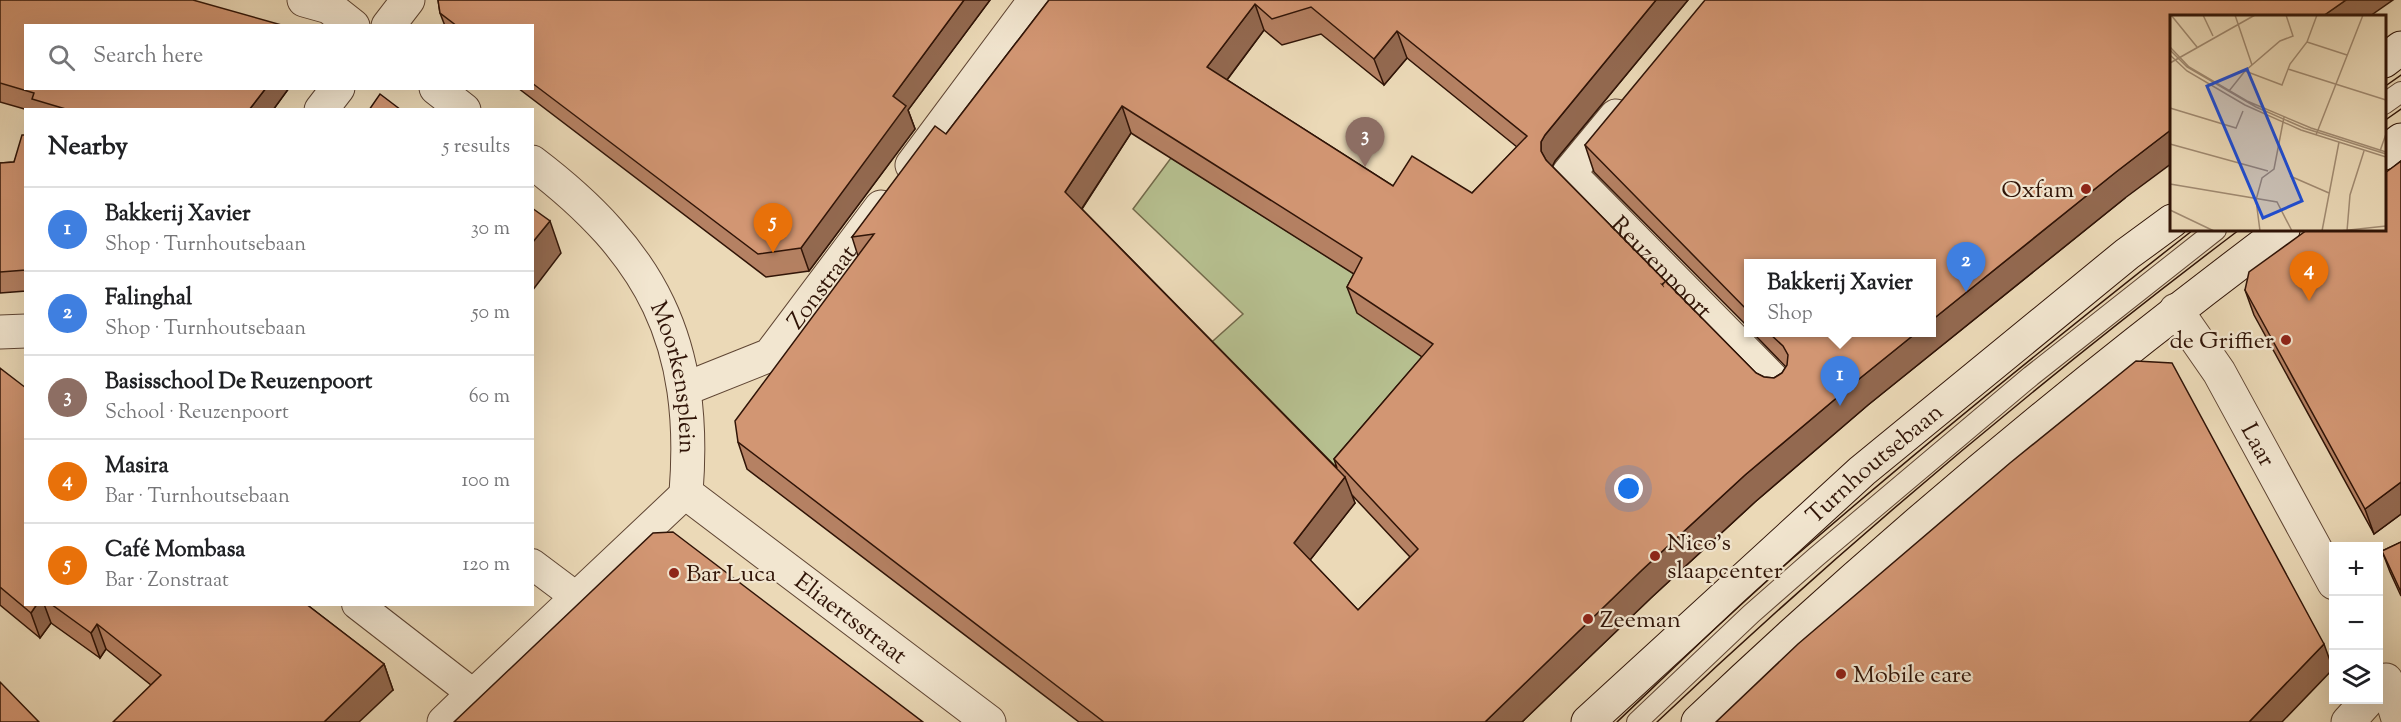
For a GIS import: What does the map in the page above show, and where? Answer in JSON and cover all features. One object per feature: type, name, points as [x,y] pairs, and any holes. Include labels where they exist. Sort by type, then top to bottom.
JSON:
[{"type":"street","points":[[304,0],[329,7],[350,24]]},
{"type":"street","points":[[390,24],[408,0]]},
{"type":"street","name":"Zonstraat","points":[[684,389],[770,355],[1035,0]]},
{"type":"street","points":[[2386,60],[2401,48]]},
{"type":"street","points":[[323,108],[336,90]]},
{"type":"street","points":[[439,90],[461,108]]},
{"type":"street","name":"Reuzenpoort","points":[[1637,91],[1569,173],[1779,386]]},
{"type":"street","points":[[2386,152],[2401,140]]},
{"type":"street","name":"Moorkensplein","points":[[534,164],[595,215],[621,245],[639,271],[663,314],[676,350],[684,389],[688,423],[686,493]]},
{"type":"street","name":"Turnhoutsebaan","points":[[1588,722],[1862,471],[2127,254],[2170,222]]},
{"type":"street","points":[[1698,722],[1766,657],[1919,520],[2176,310],[2282,231]]},
{"type":"street","name":"Laar","points":[[2176,310],[2219,372],[2329,574]]},
{"type":"street","points":[[0,333],[24,331]]},
{"type":"street","points":[[444,722],[686,493]]},
{"type":"street","name":"Eliaertsstraat","points":[[686,493],[990,722]]},
{"type":"street","points":[[534,566],[576,597]]},
{"type":"street","points":[[360,606],[473,694]]},
{"type":"street","points":[[2383,693],[2398,722]]},
{"type":"street","points":[[2348,722],[2362,704]]},
{"type":"lane","points":[[2386,103],[2401,92]]},
{"type":"lane","points":[[1637,722],[1751,614],[1816,557],[2031,376],[2215,231]]},
{"type":"green space","points":[[1171,158],[1372,285],[1443,370],[1364,434],[1327,475],[1204,349],[1243,314],[1133,209]]},
{"type":"building","points":[[0,0],[193,0],[278,24],[24,24],[24,90],[264,90],[251,108],[62,108],[32,99],[34,93],[0,83]]},
{"type":"building","points":[[438,0],[964,0],[893,96],[906,106],[801,248],[758,254],[534,85],[534,24],[454,24],[440,13]]},
{"type":"building","points":[[1049,0],[1656,0],[1545,135],[1541,142],[1541,151],[1546,160],[1756,373],[1764,377],[1774,378],[1782,373],[1787,365],[1788,355],[1783,346],[1773,337],[1911,337],[1745,475],[1642,570],[1485,722],[1104,722],[738,442],[735,421],[874,234],[852,237],[935,126],[946,134]],"holes":[[[1255,4],[1272,19],[1311,7],[1374,59],[1397,31],[1527,136],[1472,193],[1412,156],[1393,186],[1207,67]],[[1122,106],[1362,258],[1347,287],[1433,344],[1334,459],[1418,549],[1358,610],[1294,543],[1345,477],[1065,192]]]},
{"type":"building","points":[[1705,0],[2346,0],[2324,15],[2170,15],[2170,131],[1936,317],[1936,259],[1744,259],[1744,307],[1585,145]]},
{"type":"building","points":[[380,94],[398,108],[370,108]]},
{"type":"building","points":[[22,135],[24,135],[24,270],[0,272],[0,163],[14,162]]},
{"type":"building","points":[[2401,161],[2401,482],[2365,509],[2245,290],[2249,272],[2306,231],[2386,231],[2386,172]]},
{"type":"building","points":[[534,209],[550,221],[534,241]]},
{"type":"building","points":[[2136,361],[2172,363],[2324,644],[2249,722],[1716,722],[1798,644],[2010,463]]},
{"type":"building","points":[[0,368],[24,386],[24,606],[36,606],[31,613],[0,587]]},
{"type":"building","points":[[673,532],[923,722],[454,722],[653,533]]},
{"type":"building","points":[[2401,542],[2401,592],[2383,553],[2383,551]]},
{"type":"building","points":[[54,606],[309,606],[384,664],[324,722],[113,722],[161,675],[97,624],[91,633]]},
{"type":"building","points":[[0,682],[39,722],[0,722]]},
{"type":"tram line","points":[[2386,86],[2401,75]]},
{"type":"tram line","points":[[2386,120],[2401,109]]},
{"type":"tram line","points":[[1617,722],[1758,589],[1854,505],[2192,231]]},
{"type":"tram line","points":[[1657,722],[1797,593],[1941,468],[2089,347],[2238,231]]},
{"type":"place","name":"Basisschool De Reuzenpoort","points":[[1365,167]]},
{"type":"place","name":"Oxfam","points":[[2086,189]]},
{"type":"place","name":"Café Mombasa","points":[[773,253]]},
{"type":"place","name":"Falinghal","points":[[1966,292]]},
{"type":"place","name":"Masira","points":[[2309,301]]},
{"type":"place","name":"de Griffier","points":[[2286,340]]},
{"type":"place","name":"Bakkerij Xavier","points":[[1840,406]]},
{"type":"place","name":"Nico's slaapcenter","points":[[1655,556]]},
{"type":"place","name":"Bar Luca","points":[[674,573]]},
{"type":"place","name":"Zeeman","points":[[1588,619]]},
{"type":"place","name":"Mobile care","points":[[1841,674]]}]
